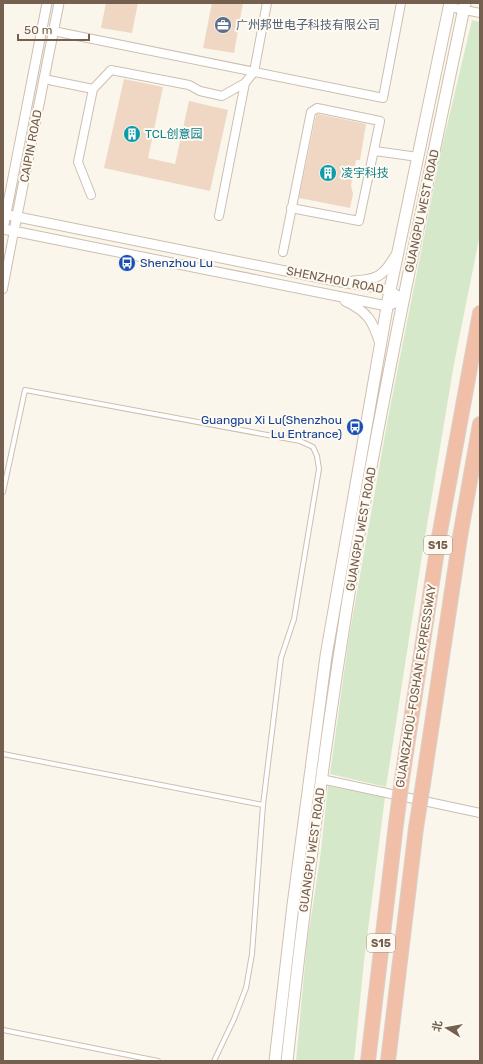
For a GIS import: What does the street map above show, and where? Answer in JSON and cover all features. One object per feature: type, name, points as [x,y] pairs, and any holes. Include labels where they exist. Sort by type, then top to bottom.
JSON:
[{"type":"highway","name":"GUANGZHOU-FOSHAN EXPRESSWAY","points":[[368,1061],[402,779],[439,537],[480,314]]},
{"type":"highway","name":"GUANGZHOU-FOSHAN EXPRESSWAY","points":[[388,1061],[416,828],[460,537],[480,424]]},
{"type":"main road","name":"GUANGPU WEST ROAD","points":[[275,1061],[296,882],[326,656],[390,290],[450,5]]},
{"type":"main road","name":"GUANGPU WEST ROAD","points":[[287,1061],[304,904],[321,779],[353,569],[403,300],[465,6]]},
{"type":"street","name":"CAIPIN ROAD","points":[[3,229],[4,214],[47,3]]},
{"type":"street","name":"CAIPIN ROAD","points":[[3,289],[16,216],[59,3]]},
{"type":"street","points":[[91,194],[78,162],[93,89],[111,70],[189,85],[200,91],[222,96],[245,83],[254,72],[267,3]]},
{"type":"street","points":[[53,31],[383,98],[401,3]]},
{"type":"street","points":[[450,5],[465,6],[480,13]]},
{"type":"street","points":[[44,79],[93,89]]},
{"type":"street","points":[[219,216],[245,83]]},
{"type":"street","points":[[283,252],[291,208],[311,112],[317,108],[380,121],[375,151],[359,221],[291,208]]},
{"type":"street","points":[[375,151],[418,158]]},
{"type":"street","name":"SHENZHOU ROAD","points":[[4,214],[335,281],[390,290],[403,300]]},
{"type":"street","name":"SHENZHOU ROAD","points":[[3,229],[387,306],[403,300]]},
{"type":"street","points":[[335,281],[369,280],[378,277],[390,264],[398,252]]},
{"type":"street","points":[[327,293],[356,306],[364,312],[375,326],[380,344]]},
{"type":"street","points":[[321,779],[480,813]]},
{"type":"lane","points":[[3,492],[25,390],[300,441],[313,447],[317,456],[319,469],[294,619],[281,658],[263,805],[252,954],[246,988],[234,1019],[214,1061]]},
{"type":"lane","points":[[3,754],[263,805]]},
{"type":"lane","points":[[3,1030],[158,1061]]},
{"type":"green space","points":[[472,20],[480,22],[480,234],[454,364],[423,549],[386,787],[330,774],[349,637],[388,418],[441,151]]},
{"type":"green space","points":[[328,786],[385,797],[364,961],[354,1061],[296,1061],[307,943],[320,859]]},
{"type":"building","points":[[106,3],[138,3],[132,33],[101,28]]},
{"type":"building","name":"广州邦世电子科技有限公司","points":[[212,3],[243,3],[234,53],[203,48]]},
{"type":"building","name":"TCL创意园","points":[[124,79],[163,87],[148,158],[175,164],[189,101],[228,110],[210,191],[104,168]]},
{"type":"building","name":"凌宇科技","points":[[318,114],[366,124],[360,160],[356,160],[351,185],[353,194],[350,208],[299,198],[316,115]]},
{"type":"place","name":"广州邦世电子科技有限公司","points":[[223,25]]},
{"type":"place","name":"TCL创意园","points":[[132,134]]},
{"type":"place","name":"凌宇科技","points":[[328,173]]},
{"type":"place","name":"Shenzhou Lu","points":[[127,263]]},
{"type":"place","name":"Guangpu Xi Lu(Shenzhou Lu Entrance)","points":[[355,427]]}]
